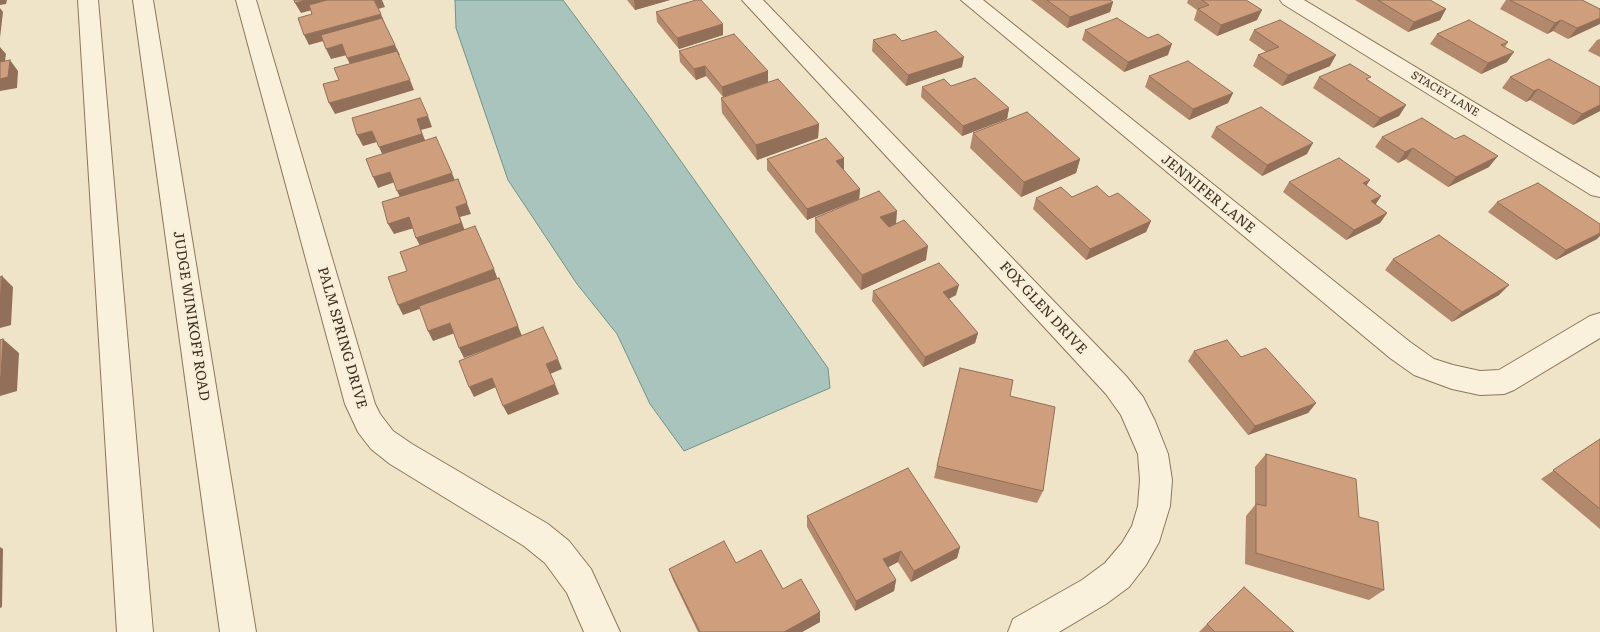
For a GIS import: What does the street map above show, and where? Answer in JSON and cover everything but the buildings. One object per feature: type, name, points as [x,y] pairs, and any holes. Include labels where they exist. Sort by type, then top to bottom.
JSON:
[{"type":"street","points":[[88,0],[135,632]]},
{"type":"street","name":"JUDGE WINIKOFF ROAD","points":[[144,0],[238,632]]},
{"type":"street","name":"PALM SPRING DRIVE","points":[[246,0],[360,404],[369,423],[382,440],[401,454],[536,535],[557,552],[579,581],[602,632]]},
{"type":"street","name":"FOX GLEN DRIVE","points":[[752,0],[1116,385],[1132,406],[1144,430],[1152,454],[1156,480],[1154,506],[1147,531],[1134,554],[1117,575],[1094,592],[1026,632]]},
{"type":"street","name":"JENNIFER LANE","points":[[971,0],[1400,350],[1424,366],[1452,377],[1480,383],[1504,382],[1600,324]]},
{"type":"street","name":"STACEY LANE","points":[[1290,0],[1600,189]]},
{"type":"water","points":[[455,0],[563,0],[646,112],[828,368],[830,388],[684,451],[650,404],[617,334],[577,284],[508,180],[456,28]]}]
